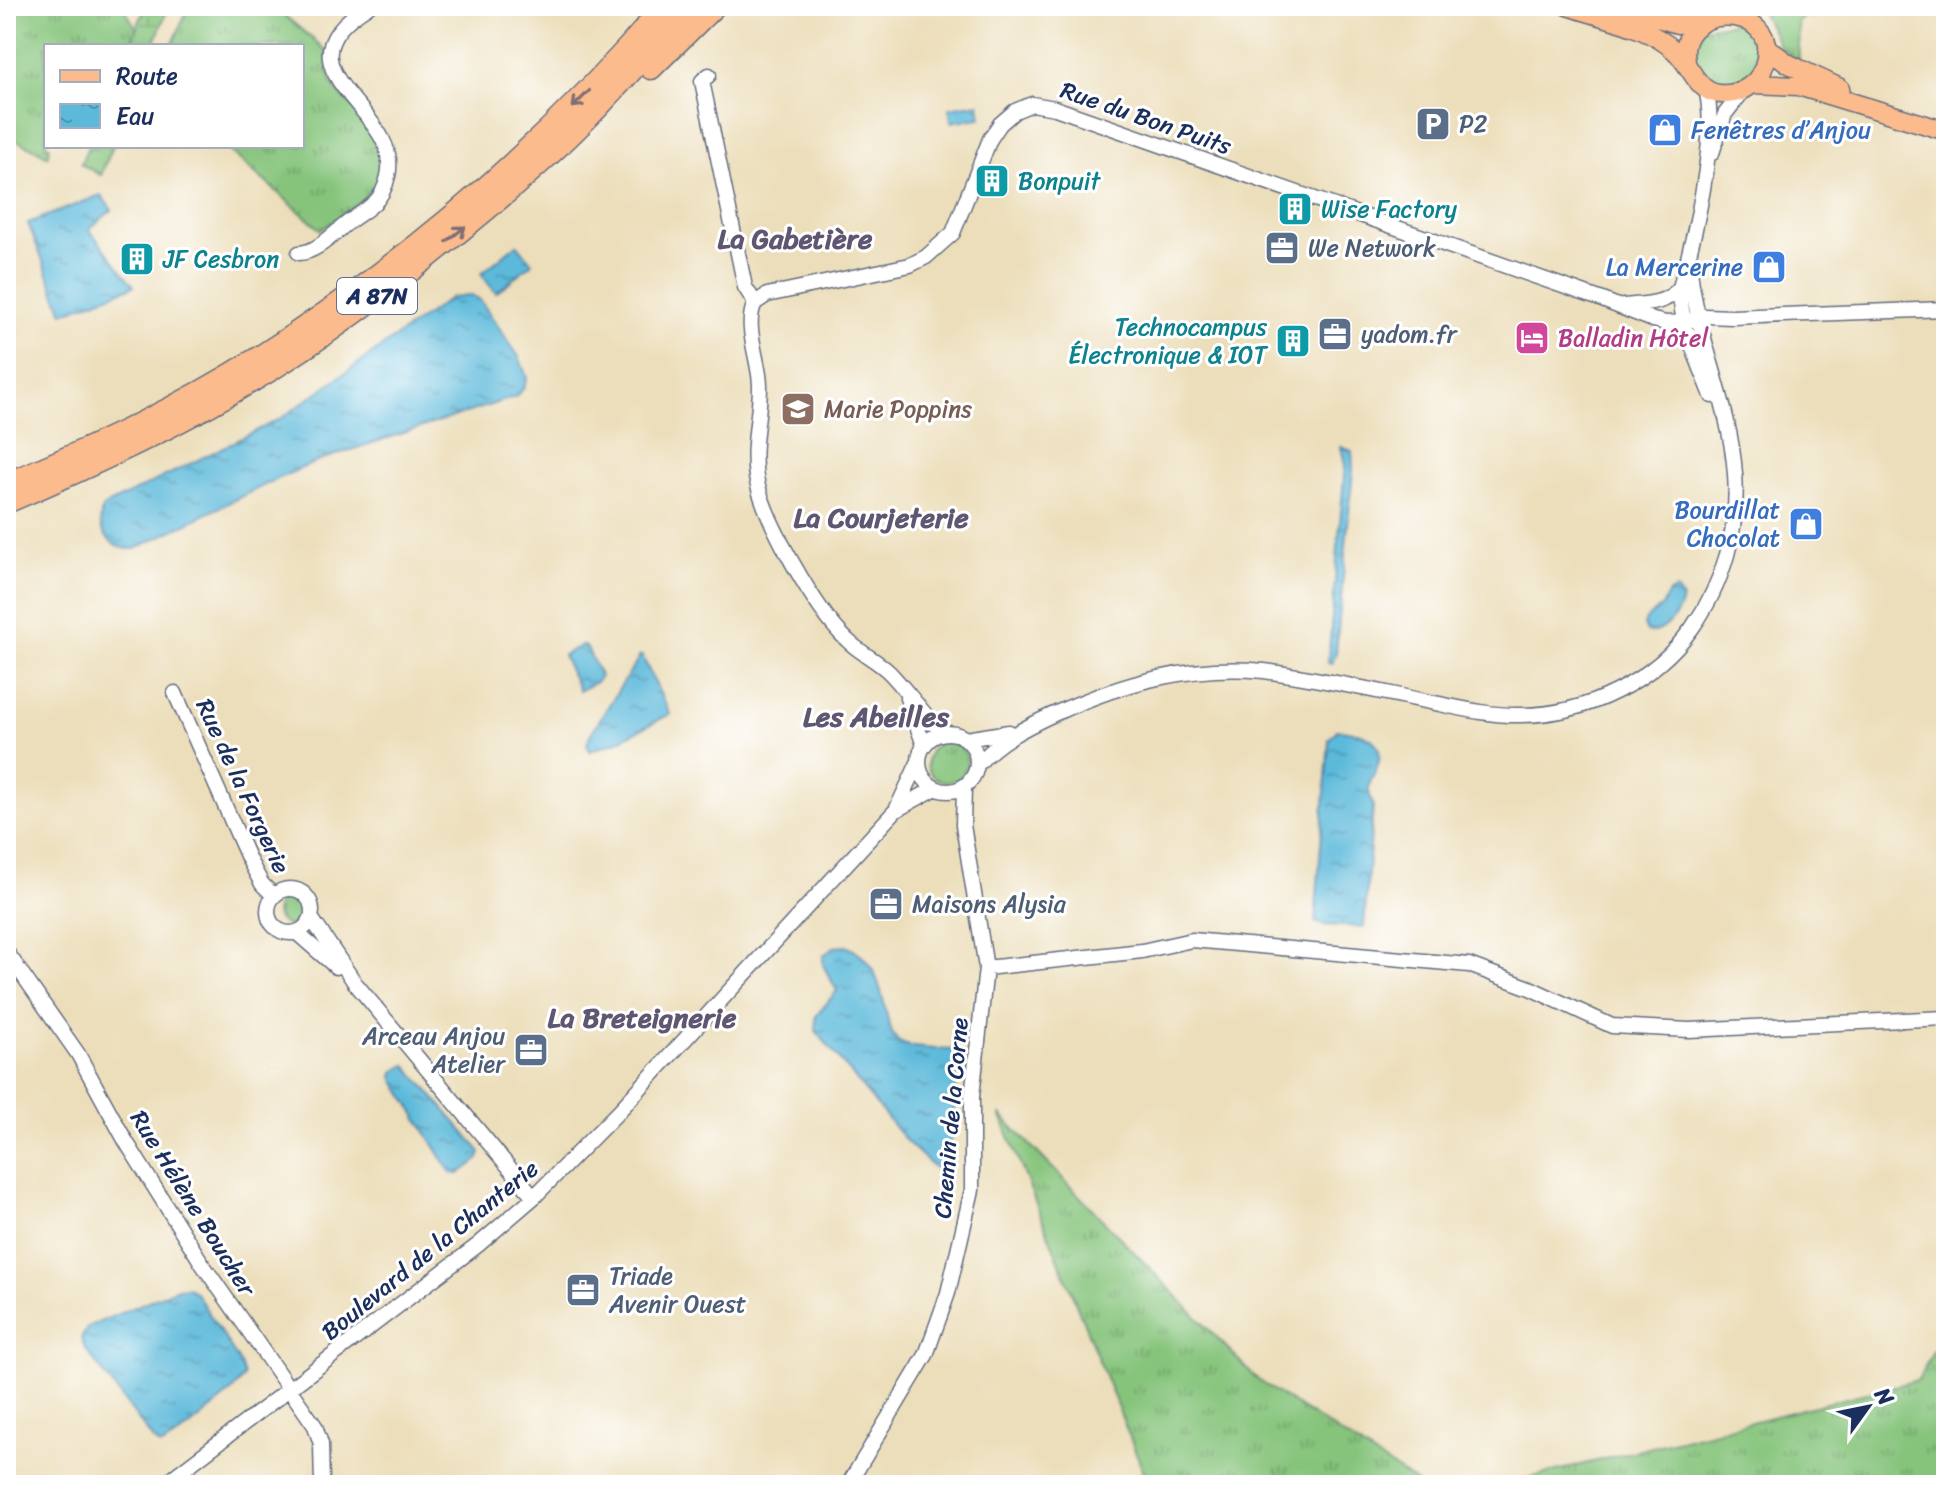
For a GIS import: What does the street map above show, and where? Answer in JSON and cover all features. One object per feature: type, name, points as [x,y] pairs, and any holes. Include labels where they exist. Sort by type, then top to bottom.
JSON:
[{"type":"highway","name":"A 87N","points":[[6,484],[88,450],[173,406],[258,358],[337,305],[410,250],[523,153],[580,100],[665,6]]},
{"type":"highway","name":"A 87N","points":[[6,502],[93,466],[181,420],[280,363],[345,320],[505,195],[590,115],[688,6]]},
{"type":"highway","points":[[590,115],[634,84],[714,6]]},
{"type":"main road","points":[[1568,6],[1649,34],[1676,52],[1694,79],[1706,89],[1725,94],[1748,87],[1798,86],[1946,131]]},
{"type":"main road","points":[[1618,6],[1677,24],[1699,22],[1721,9],[1749,14],[1766,47],[1764,67],[1748,87]]},
{"type":"main road","points":[[1687,66],[1687,40],[1699,22]]},
{"type":"main road","points":[[1766,47],[1789,64],[1884,111]]},
{"type":"street","points":[[299,253],[313,251],[374,203],[388,178],[390,159],[383,136],[342,89],[332,64],[333,45],[341,28],[368,6]]},
{"type":"street","points":[[709,75],[702,81],[710,128],[745,287],[755,303],[750,318],[760,372],[760,391],[753,452],[761,499],[771,524],[830,622],[849,642],[881,664],[942,732],[966,739],[994,737],[1026,727],[1122,686],[1194,671],[1246,669],[1288,674],[1464,709],[1517,716],[1575,708],[1610,695],[1652,669],[1687,634],[1713,594],[1730,545],[1737,500],[1730,447],[1693,320],[1680,287]]},
{"type":"street","points":[[1620,306],[1653,304],[1674,296],[1680,287],[1707,164],[1725,114],[1748,87]]},
{"type":"street","points":[[1706,89],[1709,112],[1707,164]]},
{"type":"street","name":"Rue du Bon Puits","points":[[755,303],[767,295],[887,271],[926,257],[953,233],[990,139],[1000,124],[1015,111],[1032,104],[1055,108],[1653,320],[1946,309]]},
{"type":"street","points":[[1689,255],[1693,320]]},
{"type":"street","name":"Rue de la Forgerie","points":[[175,693],[249,860],[262,884],[274,896]]},
{"type":"street","points":[[906,694],[924,745]]},
{"type":"street","points":[[942,732],[924,745],[918,763],[926,783],[941,791],[964,788],[990,750],[1026,727]]},
{"type":"street","points":[[966,739],[976,755],[977,765]]},
{"type":"street","name":"Boulevard de la Chanterie","points":[[163,1485],[478,1245],[534,1197],[619,1111],[896,810],[918,763]]},
{"type":"street","name":"Chemin de la Corne","points":[[848,1485],[926,1355],[948,1293],[972,1190],[972,1097],[986,968],[963,825],[964,788]]},
{"type":"street","name":"Boulevard de la Chanterie","points":[[896,810],[941,791]]},
{"type":"street","name":"Chemin de la Corne","points":[[941,791],[963,825]]},
{"type":"street","points":[[312,919],[306,928],[287,934],[270,922],[268,911],[274,896],[285,889],[299,890],[311,902],[312,919],[355,983],[534,1197]]},
{"type":"street","points":[[297,933],[355,983]]},
{"type":"street","points":[[986,968],[1142,951],[1192,940],[1469,965],[1530,988],[1612,1026],[1689,1030],[1946,1018]]},
{"type":"street","name":"Rue Hélène Boucher","points":[[6,951],[78,1054],[125,1140],[203,1265],[315,1426],[321,1444],[322,1485]]},
{"type":"green space","points":[[6,6],[123,6],[139,33],[134,44],[44,44],[44,148],[50,148],[48,156],[6,135]]},
{"type":"green space","points":[[146,6],[169,6],[154,44],[130,44]]},
{"type":"green space","points":[[189,6],[273,6],[326,50],[331,81],[375,134],[383,152],[383,167],[378,181],[355,205],[321,230],[226,148],[304,148],[304,44],[173,44]]},
{"type":"green space","points":[[1757,6],[1815,6],[1814,17],[1805,15],[1798,22],[1799,61],[1780,48]]},
{"type":"green space","points":[[1740,22],[1757,40],[1752,73],[1733,87],[1721,87],[1704,80],[1691,56],[1703,28]]},
{"type":"green space","points":[[87,148],[112,148],[101,175],[81,164]]},
{"type":"green space","points":[[947,742],[961,748],[967,762],[961,776],[947,782],[933,776],[927,762],[933,748]]},
{"type":"green space","points":[[291,896],[302,900],[306,911],[302,922],[291,926],[280,922],[276,911],[280,900]]},
{"type":"green space","points":[[1000,1114],[1259,1381],[1420,1485],[1149,1485]]},
{"type":"green space","points":[[1946,1326],[1946,1485],[1501,1485],[1918,1380]]},
{"type":"water","points":[[979,103],[981,118],[951,122],[949,108]]},
{"type":"water","points":[[101,195],[112,210],[89,229],[134,286],[63,313],[28,223]]},
{"type":"water","points":[[517,244],[532,263],[496,293],[481,274]]},
{"type":"water","points":[[469,295],[480,300],[519,357],[527,377],[524,388],[515,397],[326,458],[135,549],[119,546],[103,531],[103,507],[280,419],[452,297]]},
{"type":"water","points":[[1341,447],[1352,451],[1353,470],[1336,653],[1332,664],[1328,663],[1345,465]]},
{"type":"water","points":[[1676,590],[1682,598],[1675,617],[1665,627],[1647,632],[1644,625],[1646,619],[1662,606],[1669,593]]},
{"type":"water","points":[[582,645],[587,648],[600,676],[596,682],[579,691],[563,655]]},
{"type":"water","points":[[640,656],[670,714],[618,741],[590,751],[587,744],[590,735]]},
{"type":"water","points":[[1337,730],[1370,738],[1379,750],[1369,788],[1373,806],[1364,927],[1315,922],[1329,739]]},
{"type":"water","points":[[846,946],[861,956],[872,969],[895,1038],[909,1046],[953,1050],[959,1054],[950,1150],[946,1165],[938,1171],[906,1141],[816,1031],[816,1016],[837,991],[823,965],[823,956],[834,947]]},
{"type":"water","points":[[406,1065],[481,1152],[479,1159],[459,1174],[451,1173],[393,1078],[394,1072]]},
{"type":"water","points":[[187,1287],[196,1293],[240,1363],[244,1376],[205,1415],[160,1446],[84,1347],[81,1338],[88,1327],[178,1288]]},
{"type":"place","name":"P2","points":[[1433,124]]},
{"type":"place","name":"Fenêtres d’Anjou","points":[[1665,130]]},
{"type":"place","name":"Bonpuit","points":[[992,181]]},
{"type":"place","name":"Wise Factory","points":[[1295,209]]},
{"type":"place","name":"We Network","points":[[1282,248]]},
{"type":"place","name":"JF Cesbron","points":[[137,259]]},
{"type":"place","name":"La Mercerine","points":[[1769,267]]},
{"type":"place","name":"yadom.fr","points":[[1335,334]]},
{"type":"place","name":"Balladin Hôtel","points":[[1532,338]]},
{"type":"place","name":"Technocampus Électronique & IOT","points":[[1293,341]]},
{"type":"place","name":"Marie Poppins","points":[[798,409]]},
{"type":"place","name":"Bourdillat Chocolat","points":[[1806,524]]},
{"type":"place","name":"Maisons Alysia","points":[[886,904]]},
{"type":"place","name":"Arceau Anjou Atelier","points":[[531,1050]]},
{"type":"place","name":"Triade Avenir Ouest","points":[[583,1290]]},
{"type":"district","name":"La Gabetière","points":[[795,238]]},
{"type":"district","name":"La Courjeterie","points":[[881,517]]},
{"type":"district","name":"Les Abeilles","points":[[876,716]]},
{"type":"district","name":"La Breteignerie","points":[[642,1017]]}]
